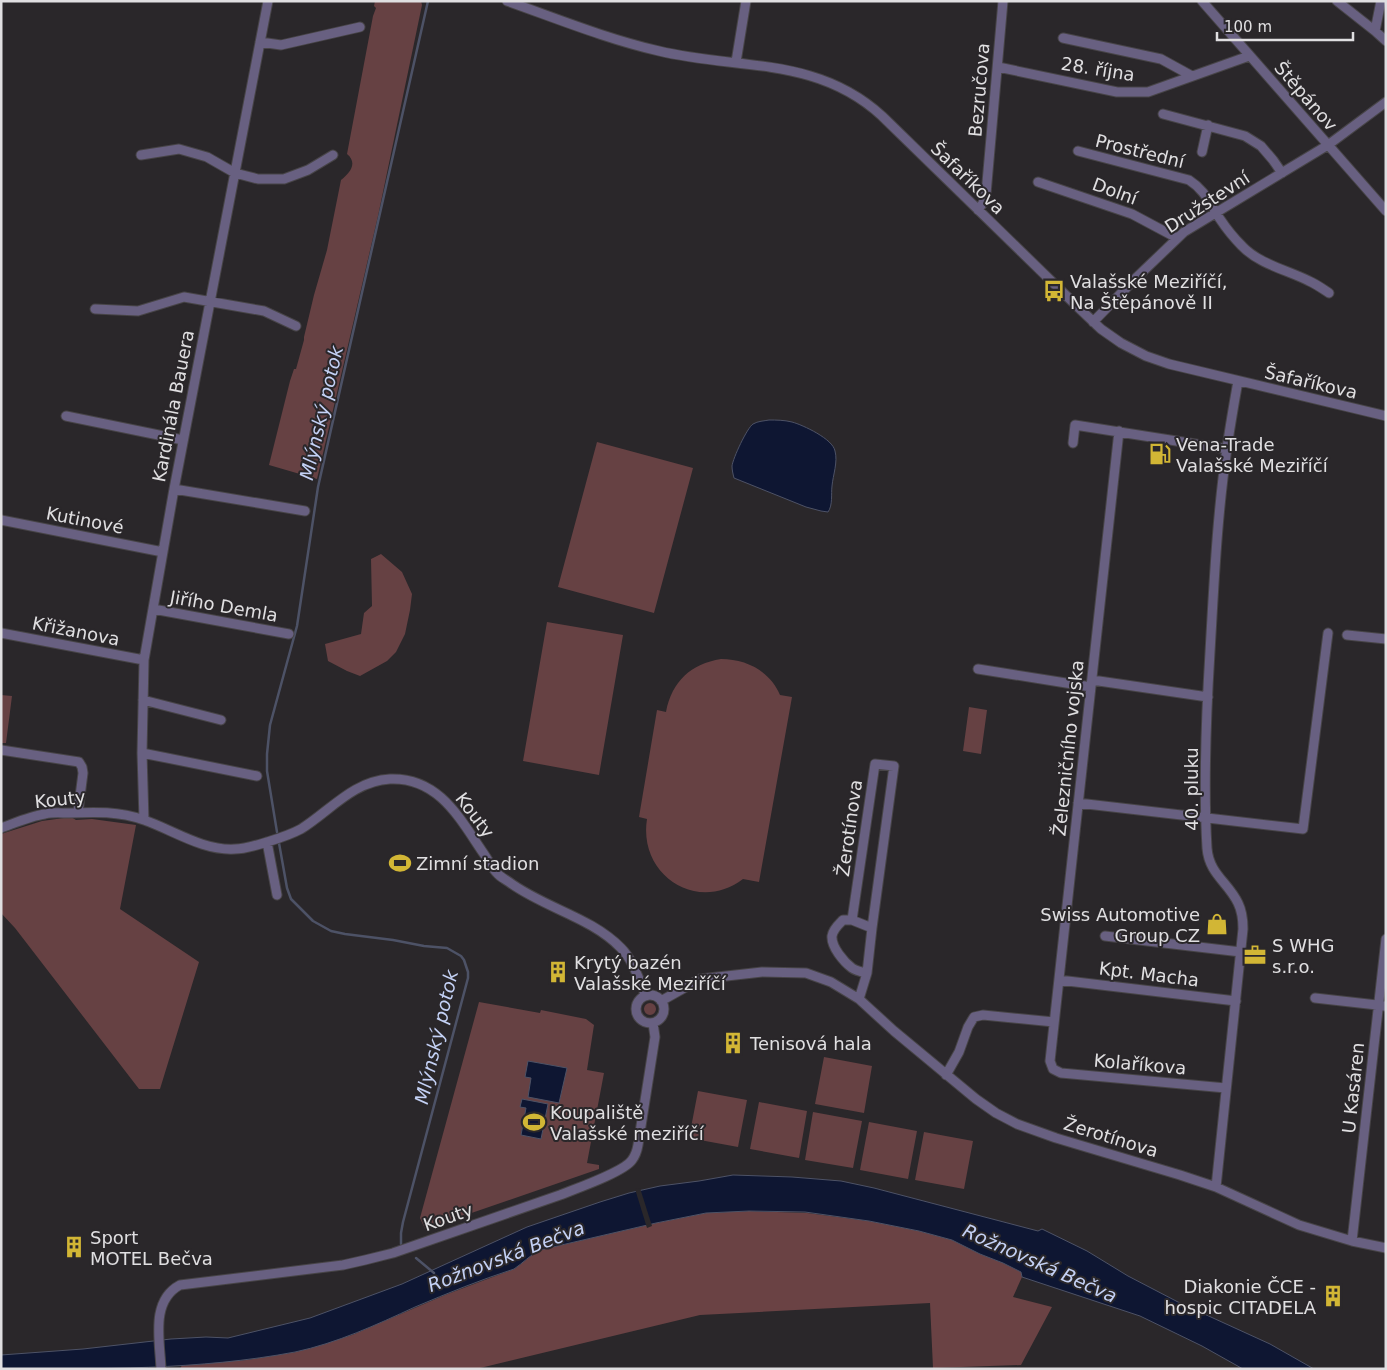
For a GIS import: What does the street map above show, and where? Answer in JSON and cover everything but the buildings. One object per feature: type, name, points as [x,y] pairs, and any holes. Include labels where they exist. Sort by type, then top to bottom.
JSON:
[{"type":"street","name":"Kardinála Bauera","points":[[144,820],[142,753],[144,660],[183,440],[268,1]]},
{"type":"street","name":"Šafaříkova","points":[[507,1],[632,44],[674,54],[786,70],[805,74],[833,84],[854,94],[882,116],[1093,322],[1121,343],[1146,356],[1176,366],[1386,416]]},
{"type":"street","points":[[736,62],[746,1]]},
{"type":"street","name":"Bezručova","points":[[978,210],[986,194],[1004,1]]},
{"type":"street","name":"Štěpánov","points":[[1202,1],[1386,212]]},
{"type":"street","points":[[1337,1],[1386,41]]},
{"type":"street","points":[[1376,31],[1381,1]]},
{"type":"street","points":[[260,42],[281,45],[360,27]]},
{"type":"street","points":[[1063,38],[1161,59],[1192,76]]},
{"type":"street","name":"28. října","points":[[998,67],[1117,92],[1148,92],[1249,56]]},
{"type":"street","name":"Družstevní","points":[[1093,322],[1177,238],[1216,212],[1243,198],[1328,145],[1386,102]]},
{"type":"street","points":[[1163,114],[1245,136],[1256,142],[1282,173]]},
{"type":"street","points":[[1202,152],[1208,125]]},
{"type":"street","points":[[141,155],[179,149],[207,157],[235,173],[258,179],[284,179],[308,170],[333,155]]},
{"type":"street","name":"Prostřední","points":[[1078,151],[1189,180],[1206,195],[1224,224],[1242,247],[1261,260],[1310,281],[1329,293]]},
{"type":"street","name":"Dolní","points":[[1038,182],[1132,214],[1177,238]]},
{"type":"street","points":[[95,310],[138,310],[184,297],[264,311],[296,326]]},
{"type":"street","name":"40. pluku","points":[[1216,1187],[1243,929],[1241,912],[1235,898],[1218,878],[1208,854],[1205,818],[1208,697],[1214,575],[1227,449],[1238,381]]},
{"type":"street","points":[[66,416],[183,440]]},
{"type":"street","points":[[1074,443],[1076,425],[1227,449]]},
{"type":"street","name":"Železničního vojska","points":[[1053,1069],[1050,1058],[1119,431]]},
{"type":"street","points":[[174,489],[305,510]]},
{"type":"street","name":"Kutinové","points":[[1,520],[163,552]]},
{"type":"street","name":"Jiřího Demla","points":[[153,609],[289,634]]},
{"type":"street","name":"Křižanova","points":[[1,633],[144,660]]},
{"type":"street","points":[[1078,803],[1303,829],[1328,633]]},
{"type":"street","points":[[1347,635],[1386,639]]},
{"type":"street","points":[[978,669],[1208,697]]},
{"type":"street","points":[[143,700],[221,720]]},
{"type":"street","points":[[1,750],[79,762],[82,767],[82,774],[78,812]]},
{"type":"street","points":[[142,753],[257,776]]},
{"type":"street","name":"Žerotínova","points":[[852,920],[875,764],[894,766],[867,973],[859,998]]},
{"type":"street","name":"Kouty","points":[[1,828],[46,814],[104,811],[144,820],[197,841],[236,850],[267,842],[300,829],[357,788],[391,779],[410,781],[428,788],[445,800],[496,873],[522,891],[608,936],[623,949],[646,996]]},
{"type":"street","points":[[267,842],[277,895]]},
{"type":"street","points":[[867,973],[853,969],[842,959],[833,943],[832,936],[835,928],[843,920],[852,920],[872,928]]},
{"type":"street","points":[[1105,936],[1241,952]]},
{"type":"street","name":"U Kasáren","points":[[1352,1242],[1382,1005],[1386,939]]},
{"type":"street","name":"Žerotínova","points":[[662,1001],[700,979],[762,972],[806,973],[831,982],[859,998],[894,1032],[996,1113],[1035,1131],[1216,1187],[1299,1225],[1352,1242],[1386,1248]]},
{"type":"street","name":"Kpt. Macha","points":[[1059,980],[1236,1001]]},
{"type":"street","points":[[652,995],[662,1001],[664,1012],[658,1021],[648,1024],[638,1018],[636,1007],[641,998],[652,995]]},
{"type":"street","points":[[1316,998],[1382,1005]]},
{"type":"street","points":[[946,1075],[959,1052],[968,1027],[974,1017],[983,1015],[1054,1022]]},
{"type":"street","name":"Kouty","points":[[161,1369],[160,1310],[164,1300],[171,1291],[180,1285],[343,1265],[379,1257],[567,1192],[625,1166],[633,1159],[638,1146],[656,1037],[653,1023]]},
{"type":"street","name":"Kolaříkova","points":[[1053,1069],[1066,1073],[1226,1088]]},
{"type":"shaded area","points":[[375,1],[421,1],[422,5],[378,216],[317,479],[269,465],[290,381],[294,369],[296,369],[327,250],[341,180],[352,168],[352,161],[347,154],[376,8],[374,6]]},
{"type":"shaded area","points":[[597,442],[693,468],[654,613],[558,587]]},
{"type":"shaded area","points":[[381,554],[402,572],[412,594],[410,610],[405,634],[396,652],[387,661],[360,676],[328,661],[325,644],[361,634],[364,613],[372,606],[371,559]]},
{"type":"shaded area","points":[[547,622],[623,635],[599,775],[523,761]]},
{"type":"shaded area","points":[[721,659],[739,661],[756,668],[770,679],[780,695],[792,697],[759,882],[743,879],[725,889],[707,892],[690,890],[674,883],[661,872],[652,857],[647,839],[647,819],[639,817],[657,710],[666,712],[673,691],[684,676],[701,665]]},
{"type":"shaded area","points":[[1,695],[12,696],[6,743],[1,743]]},
{"type":"shaded area","points":[[969,707],[987,710],[981,754],[963,751]]},
{"type":"shaded area","points":[[71,817],[76,820],[92,819],[136,825],[120,909],[199,962],[160,1089],[139,1089],[15,928],[1,913],[1,834],[42,821]]},
{"type":"shaded area","points":[[479,1002],[540,1013],[541,1010],[586,1019],[594,1025],[587,1070],[604,1073],[587,1163],[599,1165],[599,1169],[425,1229],[420,1218]]},
{"type":"shaded area","points":[[650,1003],[656,1009],[650,1015],[644,1009]]},
{"type":"shaded area","points":[[824,1057],[872,1066],[864,1113],[815,1104]]},
{"type":"shaded area","points":[[698,1091],[747,1100],[738,1147],[689,1138]]},
{"type":"shaded area","points":[[759,1102],[807,1111],[799,1158],[750,1149]]},
{"type":"shaded area","points":[[813,1112],[862,1121],[853,1168],[805,1160]]},
{"type":"shaded area","points":[[869,1122],[917,1131],[908,1179],[860,1170]]},
{"type":"shaded area","points":[[924,1132],[973,1141],[964,1189],[915,1180]]},
{"type":"shaded area","points":[[749,1211],[807,1213],[869,1221],[952,1240],[1021,1272],[1022,1277],[1013,1297],[1052,1307],[1021,1365],[933,1368],[930,1303],[700,1315],[476,1369],[180,1369],[182,1365],[246,1360],[296,1352],[352,1335],[445,1295],[514,1269],[540,1250],[706,1213]]},
{"type":"water","points":[[769,420],[789,421],[803,426],[823,437],[833,446],[836,464],[828,512],[806,507],[734,478],[733,462],[747,431],[755,423]]},
{"type":"water","points":[[528,1061],[567,1068],[559,1103],[528,1097],[531,1078],[525,1077]]},
{"type":"water","name":"Koupaliště Valašské meziříčí","points":[[522,1099],[548,1104],[541,1139],[521,1135],[526,1108],[520,1107]]},
{"type":"water","name":"Rožnovská Bečva","points":[[733,1175],[841,1181],[1038,1231],[1042,1229],[1087,1251],[1128,1276],[1178,1302],[1270,1344],[1314,1369],[1243,1369],[1202,1346],[1140,1316],[1022,1277],[1021,1272],[952,1240],[869,1221],[805,1212],[749,1211],[706,1213],[540,1250],[514,1269],[452,1292],[356,1333],[326,1344],[295,1352],[259,1358],[186,1365],[1,1369],[1,1355],[83,1349],[171,1339],[228,1338],[310,1318],[402,1284],[527,1227],[600,1202],[660,1186]]},
{"type":"pier","points":[[640,1188],[652,1226],[647,1228],[635,1189]]},
{"type":"waterway","name":"Mlýnský potok","points":[[277,832],[267,771],[270,725],[297,626],[318,487],[428,1]]},
{"type":"waterway","name":"Mlýnský potok","points":[[279,843],[287,888],[291,899],[313,921],[331,931],[345,934],[447,948],[461,956],[468,972],[468,978],[403,1222],[401,1244]]},
{"type":"waterway","name":"Mlýnský potok","points":[[416,1258],[434,1273]]},
{"type":"place","name":"Valašské Meziříčí, Na Štěpánově II","points":[[1054,291]]},
{"type":"place","name":"Vena-Trade Valašské Meziříčí","points":[[1160,454]]},
{"type":"place","name":"Zimní stadion","points":[[400,863]]},
{"type":"place","name":"Swiss Automotive Group CZ","points":[[1217,924]]},
{"type":"place","name":"S WHG s.r.o.","points":[[1255,955]]},
{"type":"place","name":"Krytý bazén Valašské Meziříčí","points":[[558,972]]},
{"type":"place","name":"Tenisová hala","points":[[733,1043]]},
{"type":"place","name":"Koupaliště Valašské meziříčí","points":[[534,1122]]},
{"type":"place","name":"Sport MOTEL Bečva","points":[[74,1247]]},
{"type":"place","name":"Diakonie ČCE - hospic CITADELA","points":[[1333,1296]]}]
